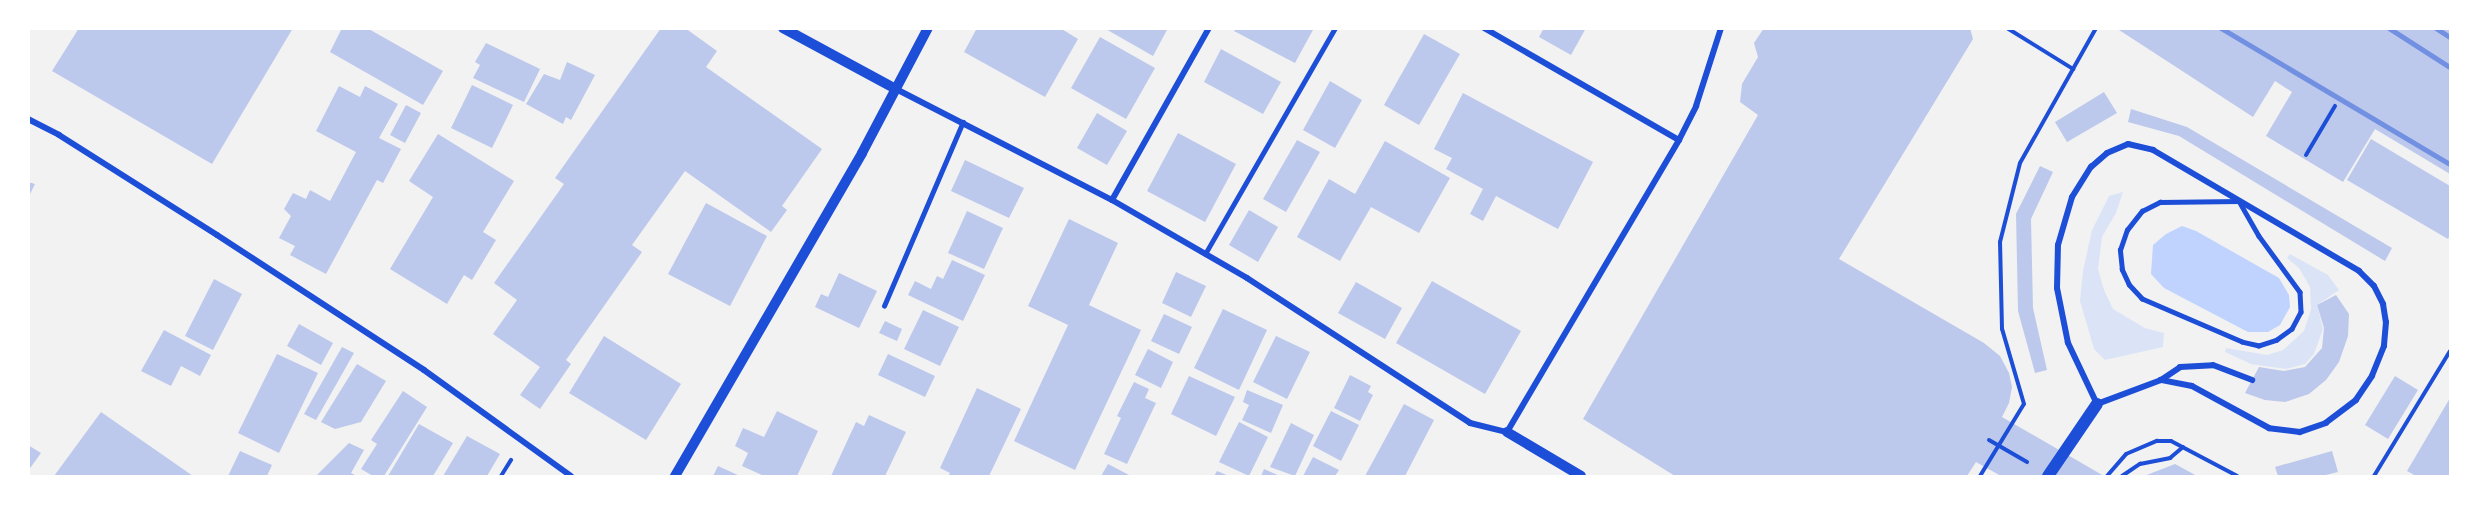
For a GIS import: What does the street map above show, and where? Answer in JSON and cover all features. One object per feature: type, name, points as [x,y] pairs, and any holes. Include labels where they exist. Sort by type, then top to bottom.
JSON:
[{"type":"main road","points":[[2048,477],[2097,404]]},
{"type":"street","points":[[783,28],[1112,200],[1247,278],[1470,423],[1507,432],[1581,477]]},
{"type":"street","points":[[675,477],[862,153],[928,28]]},
{"type":"street","points":[[1112,200],[1209,28]]},
{"type":"street","points":[[1484,28],[1678,140]]},
{"type":"street","points":[[1507,432],[1678,140],[1696,106],[1721,28]]},
{"type":"street","points":[[28,118],[59,135],[217,235],[424,370],[571,477]]},
{"type":"street","points":[[2161,380],[2192,387],[2269,428],[2300,432],[2326,423],[2356,400],[2372,376],[2384,346],[2386,322],[2383,304],[2374,286],[2359,271],[2153,150],[2128,144],[2107,153],[2091,167],[2072,197],[2058,245],[2057,288],[2068,343],[2097,404],[2161,380],[2180,367],[2213,365],[2252,380]]},
{"type":"lane","points":[[1205,254],[1335,28]]},
{"type":"lane","points":[[884,306],[963,122]]},
{"type":"lane","points":[[2239,201],[2259,236],[2300,292],[2301,312],[2292,329],[2277,340],[2259,346],[2242,342],[2142,299],[2129,285],[2122,270],[2120,250],[2127,230],[2142,211],[2160,202],[2239,201]]},
{"type":"path","points":[[2007,28],[2073,69]]},
{"type":"path","points":[[1980,477],[2024,404],[2002,329],[2000,242],[2020,163],[2096,28]]},
{"type":"path","points":[[2306,155],[2335,106]]},
{"type":"path","points":[[2374,477],[2451,351]]},
{"type":"path","points":[[1989,440],[2034,466]]},
{"type":"path","points":[[2108,477],[2126,454],[2157,441],[2171,441],[2237,477]]},
{"type":"path","points":[[2122,477],[2140,464],[2170,458],[2183,447]]},
{"type":"shaded area","points":[[2123,192],[2116,213],[2102,237],[2098,269],[2113,309],[2145,328],[2164,333],[2163,347],[2105,360],[2094,349],[2080,301],[2083,271],[2092,230],[2109,196]]},
{"type":"shaded area","points":[[2290,254],[2328,275],[2339,290],[2317,305],[2323,329],[2314,354],[2305,364],[2286,369],[2251,364],[2225,352],[2226,348],[2267,355],[2283,350],[2304,331],[2311,309],[2310,287],[2299,268],[2287,258]]},
{"type":"water","points":[[2182,226],[2196,231],[2279,278],[2289,295],[2290,307],[2280,325],[2268,332],[2248,332],[2164,288],[2151,274],[2153,245],[2166,234]]},
{"type":"building","points":[[79,28],[293,28],[212,164],[52,71]]},
{"type":"building","points":[[342,28],[367,28],[443,71],[423,105],[330,52]]},
{"type":"building","points":[[661,28],[685,28],[717,51],[706,67],[822,149],[782,206],[787,210],[771,232],[685,171],[632,245],[642,252],[566,360],[571,364],[540,409],[520,395],[540,367],[493,334],[517,300],[494,283],[564,184],[555,178]]},
{"type":"building","points":[[977,28],[1060,28],[1078,39],[1045,97],[964,52]]},
{"type":"building","points":[[1104,28],[1168,28],[1153,56]]},
{"type":"building","points":[[1236,28],[1314,28],[1295,63],[1234,31]]},
{"type":"building","points":[[1544,28],[1586,28],[1571,55],[1539,37]]},
{"type":"building","points":[[1764,28],[1970,28],[1973,39],[1839,259],[1984,343],[2000,356],[2009,373],[2012,387],[2009,403],[2002,417],[2104,476],[2001,476],[1976,462],[1967,476],[1675,476],[1583,419],[1758,115],[1740,102],[1742,84],[1758,57],[1754,43]]},
{"type":"building","points":[[2116,28],[2450,28],[2450,174],[2375,129],[2343,182],[2266,136],[2292,92],[2275,81],[2253,117]]},
{"type":"building","points":[[1424,34],[1460,54],[1419,125],[1384,105]]},
{"type":"building","points":[[1100,37],[1155,68],[1126,119],[1071,88]]},
{"type":"building","points":[[486,43],[540,69],[524,102],[473,78],[480,65],[475,62]]},
{"type":"building","points":[[1221,49],[1281,82],[1263,114],[1204,82]]},
{"type":"building","points":[[567,62],[595,75],[571,120],[566,117],[563,124],[526,104],[544,74],[560,80]]},
{"type":"building","points":[[1330,81],[1362,100],[1335,148],[1303,130]]},
{"type":"building","points":[[472,85],[513,105],[492,148],[451,128]]},
{"type":"building","points":[[339,86],[360,97],[365,86],[398,104],[379,138],[401,149],[383,183],[377,180],[326,274],[290,255],[295,246],[279,238],[291,216],[284,209],[293,193],[306,199],[310,190],[330,201],[356,152],[316,131]]},
{"type":"building","points":[[2104,92],[2117,113],[2067,142],[2055,122]]},
{"type":"building","points":[[1463,93],[1593,162],[1558,229],[1496,196],[1483,221],[1470,214],[1483,189],[1446,169],[1452,158],[1434,149]]},
{"type":"building","points":[[406,105],[421,113],[405,143],[390,135]]},
{"type":"building","points":[[2131,109],[2187,127],[2392,248],[2385,261],[2179,136],[2128,122]]},
{"type":"building","points":[[1097,113],[1127,131],[1107,165],[1077,148]]},
{"type":"building","points":[[1178,133],[1236,164],[1205,222],[1147,191]]},
{"type":"building","points":[[438,134],[514,181],[483,232],[496,240],[472,280],[464,275],[447,304],[390,269],[433,197],[409,181]]},
{"type":"building","points":[[2371,139],[2450,186],[2450,235],[2448,239],[2347,180]]},
{"type":"building","points":[[1297,140],[1320,152],[1286,212],[1263,199]]},
{"type":"building","points":[[1385,141],[1450,178],[1419,233],[1371,207],[1340,261],[1297,237],[1329,179],[1355,194]]},
{"type":"building","points":[[965,160],[1024,188],[1009,218],[951,191]]},
{"type":"building","points":[[2040,166],[2053,172],[2031,219],[2033,308],[2047,370],[2035,373],[2018,311],[2016,214]]},
{"type":"building","points":[[28,182],[35,184],[28,198]]},
{"type":"building","points":[[706,203],[767,236],[730,306],[668,274]]},
{"type":"building","points":[[1249,210],[1278,227],[1258,262],[1229,245]]},
{"type":"building","points":[[967,211],[1003,228],[984,269],[948,253]]},
{"type":"building","points":[[1069,219],[1118,243],[1089,305],[1141,330],[1075,470],[1014,441],[1068,325],[1028,306]]},
{"type":"building","points":[[952,260],[985,275],[963,321],[908,295],[915,281],[931,289],[937,276],[943,279]]},
{"type":"building","points":[[1176,272],[1206,286],[1191,317],[1162,303]]},
{"type":"building","points":[[839,273],[877,291],[859,328],[815,307],[821,294],[828,297]]},
{"type":"building","points":[[214,279],[242,294],[213,350],[185,336]]},
{"type":"building","points":[[1432,281],[1521,331],[1485,394],[1396,343]]},
{"type":"building","points":[[1356,282],[1402,308],[1385,339],[1338,313]]},
{"type":"building","points":[[2336,295],[2349,314],[2348,336],[2339,362],[2326,380],[2309,394],[2285,402],[2265,400],[2245,393],[2259,367],[2284,371],[2305,367],[2322,348],[2324,328],[2317,305]]},
{"type":"building","points":[[1223,309],[1267,330],[1239,390],[1194,368]]},
{"type":"building","points":[[923,310],[959,327],[940,366],[904,349]]},
{"type":"building","points":[[1164,314],[1192,327],[1179,354],[1151,341]]},
{"type":"building","points":[[885,321],[902,329],[897,341],[879,333]]},
{"type":"building","points":[[299,324],[333,343],[321,365],[287,346]]},
{"type":"building","points":[[164,330],[211,355],[200,376],[181,366],[171,386],[141,371]]},
{"type":"building","points":[[604,336],[681,384],[646,440],[569,393]]},
{"type":"building","points":[[1276,336],[1310,352],[1287,399],[1253,382]]},
{"type":"building","points":[[342,347],[354,353],[316,420],[304,414]]},
{"type":"building","points":[[1148,349],[1173,362],[1161,388],[1135,375]]},
{"type":"building","points":[[277,354],[318,373],[279,453],[238,433]]},
{"type":"building","points":[[888,354],[935,376],[925,397],[878,375]]},
{"type":"building","points":[[357,364],[386,381],[361,422],[335,429],[321,422]]},
{"type":"building","points":[[1350,375],[1371,386],[1368,392],[1373,395],[1360,421],[1334,408]]},
{"type":"building","points":[[1189,376],[1235,397],[1216,436],[1171,414]]},
{"type":"building","points":[[2395,376],[2418,390],[2388,439],[2365,425]]},
{"type":"building","points":[[1134,382],[1149,389],[1145,398],[1156,403],[1127,464],[1104,454],[1121,418],[1117,416]]},
{"type":"building","points":[[977,388],[1021,409],[989,476],[948,476],[950,473],[940,468]]},
{"type":"building","points":[[1247,390],[1283,405],[1271,433],[1242,420],[1249,405],[1243,402]]},
{"type":"building","points":[[403,391],[427,407],[384,476],[373,476],[361,469],[377,444],[371,440]]},
{"type":"building","points":[[2450,398],[2450,476],[2416,476],[2407,471]]},
{"type":"building","points":[[1404,404],[1434,420],[1405,476],[1365,476]]},
{"type":"building","points":[[777,411],[818,431],[797,476],[764,476],[742,466],[748,453],[735,446],[743,428],[764,437]]},
{"type":"building","points":[[1331,411],[1359,425],[1341,461],[1313,446]]},
{"type":"building","points":[[101,412],[193,476],[54,476]]},
{"type":"building","points":[[869,415],[906,432],[885,476],[831,476],[856,422],[864,426]]},
{"type":"building","points":[[1239,422],[1268,437],[1249,476],[1219,462]]},
{"type":"building","points":[[1291,423],[1314,435],[1295,476],[1270,467]]},
{"type":"building","points":[[419,424],[453,443],[433,476],[388,476]]},
{"type":"building","points":[[467,436],[500,454],[487,476],[443,476]]},
{"type":"building","points":[[349,443],[364,450],[351,473],[357,476],[316,476]]},
{"type":"building","points":[[28,445],[41,453],[28,471]]},
{"type":"building","points":[[240,451],[272,465],[267,476],[228,476]]},
{"type":"building","points":[[2332,451],[2338,472],[2322,476],[2278,476],[2275,467]]},
{"type":"building","points":[[1313,457],[1339,470],[1335,476],[1303,476]]},
{"type":"building","points":[[1108,464],[1131,476],[1101,476]]},
{"type":"building","points":[[2175,464],[2197,476],[2144,476]]},
{"type":"building","points":[[718,466],[740,476],[713,476]]},
{"type":"building","points":[[1264,469],[1280,476],[1261,476]]},
{"type":"building","points":[[1217,471],[1229,476],[1214,476]]},
{"type":"railway","points":[[2221,28],[2450,164]]},
{"type":"railway","points":[[2389,28],[2450,67]]},
{"type":"railway","points":[[2436,28],[2450,37]]}]
